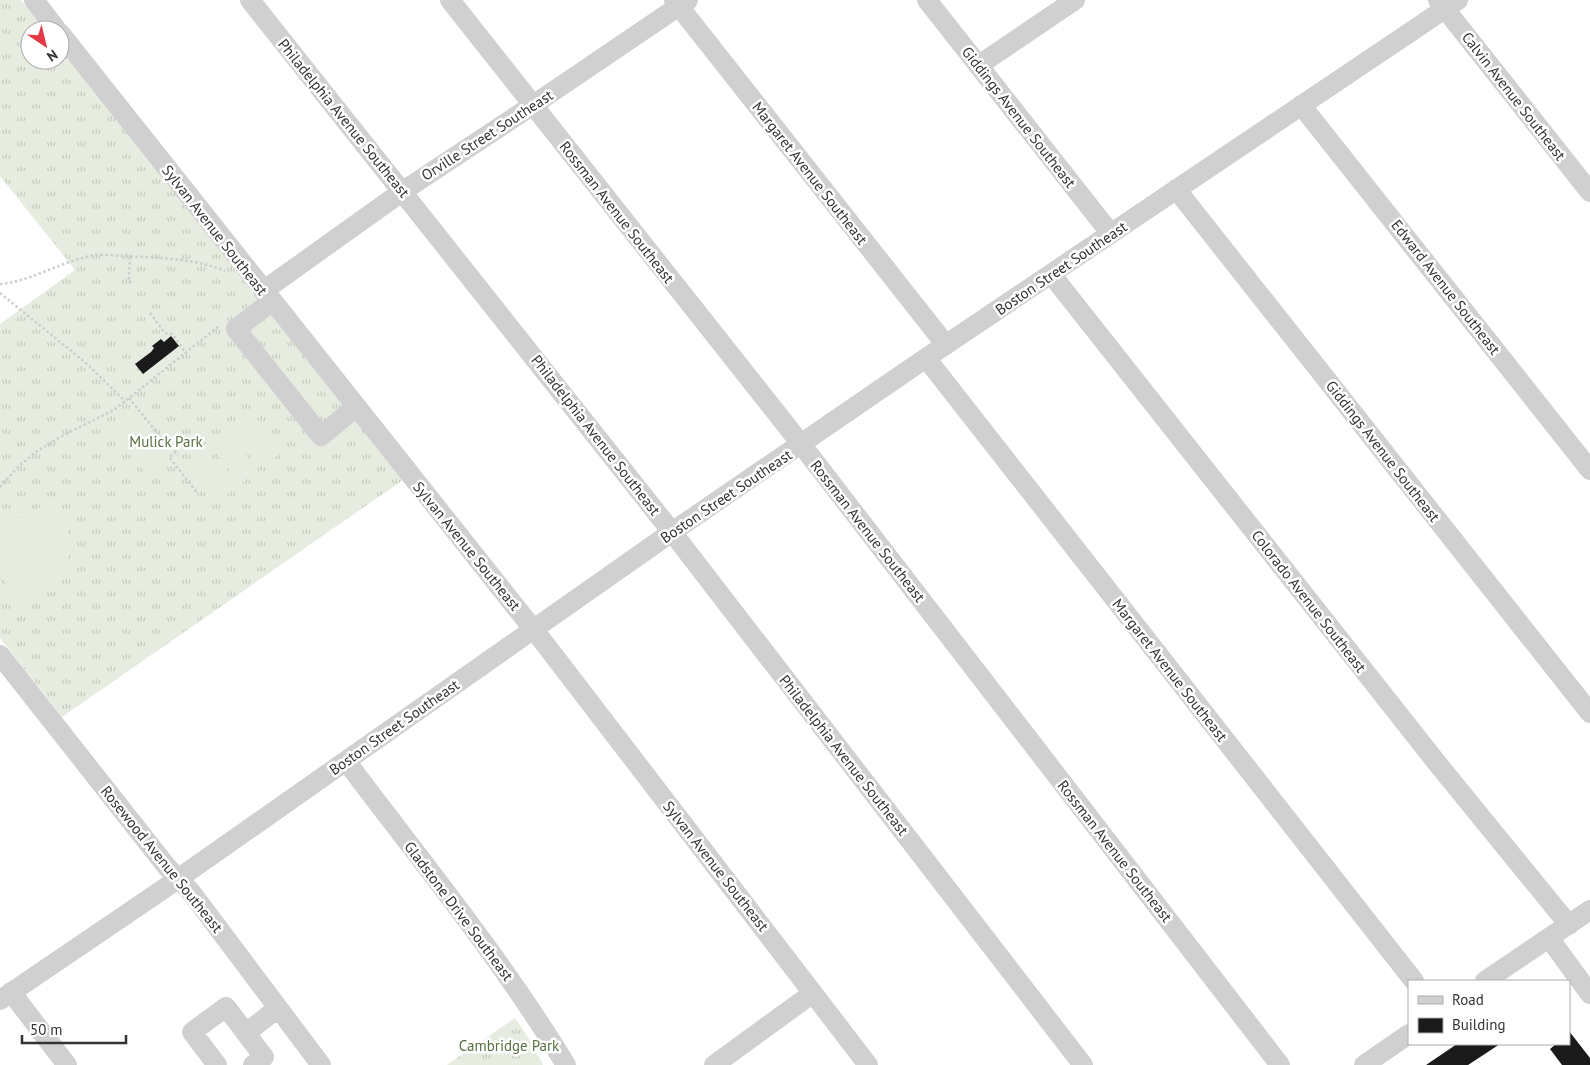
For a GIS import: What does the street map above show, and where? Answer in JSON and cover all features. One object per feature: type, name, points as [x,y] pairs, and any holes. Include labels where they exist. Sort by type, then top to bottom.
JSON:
[{"type":"street","points":[[34,0],[49,20]]},
{"type":"street","name":"Philadelphia Avenue Southeast","points":[[250,0],[672,532],[1083,1065]]},
{"type":"street","name":"Rossman Avenue Southeast","points":[[450,0],[801,444],[1280,1065]]},
{"type":"street","name":"Giddings Avenue Southeast","points":[[927,0],[1111,234]]},
{"type":"street","points":[[979,65],[1075,0]]},
{"type":"street","name":"Orville Street Southeast","points":[[356,407],[321,436],[236,329],[268,296],[403,191],[533,105],[680,2]]},
{"type":"street","name":"Margaret Avenue Southeast","points":[[680,2],[946,345]]},
{"type":"street","name":"Boston Street Southeast","points":[[6,996],[346,761],[672,532],[1301,105],[1447,3]]},
{"type":"street","name":"Calvin Avenue Southeast","points":[[1447,3],[1590,192]]},
{"type":"street","name":"Sylvan Avenue Southeast","points":[[70,47],[534,630],[868,1065]]},
{"type":"street","name":"Edward Avenue Southeast","points":[[1301,105],[1590,470]]},
{"type":"street","name":"Giddings Avenue Southeast","points":[[1176,189],[1590,713]]},
{"type":"street","name":"Colorado Avenue Southeast","points":[[1051,274],[1437,763],[1569,925]]},
{"type":"street","name":"Margaret Avenue Southeast","points":[[926,358],[1413,980]]},
{"type":"street","name":"Rosewood Avenue Southeast","points":[[0,655],[167,867],[191,892],[321,1065]]},
{"type":"street","name":"Gladstone Drive Southeast","points":[[346,761],[541,1022],[566,1065]]},
{"type":"street","points":[[1486,980],[1590,910]]},
{"type":"street","points":[[1549,938],[1590,994]]},
{"type":"street","points":[[714,1065],[813,993]]},
{"type":"street","points":[[6,996],[67,1065]]},
{"type":"street","points":[[217,1065],[192,1032],[226,1007],[264,1057],[253,1065]]},
{"type":"street","points":[[246,1033],[278,1008]]},
{"type":"street","points":[[1364,1065],[1386,1059],[1408,1035]]},
{"type":"path","points":[[0,284],[10,283],[56,266],[96,255],[197,262],[225,271]]},
{"type":"path","points":[[130,257],[128,279],[131,283]]},
{"type":"path","points":[[0,293],[86,363],[125,401]]},
{"type":"path","points":[[150,313],[165,333],[172,334],[186,353]]},
{"type":"path","points":[[0,487],[19,466],[37,451],[99,418],[125,401],[222,325]]},
{"type":"path","points":[[129,398],[167,445],[171,446],[177,453],[169,457],[197,490]]},
{"type":"green space","name":"Mulick Park","points":[[0,0],[21,0],[38,20],[20,20],[20,70],[70,70],[70,60],[403,480],[62,717],[0,638],[0,324],[75,270],[0,176]]},
{"type":"green space","points":[[139,413],[170,453],[146,473],[114,433]]},
{"type":"green space","points":[[252,413],[282,452],[264,466],[233,427]]},
{"type":"green space","points":[[228,431],[258,470],[240,484],[210,445]]},
{"type":"green space","points":[[205,450],[235,488],[217,503],[187,464]]},
{"type":"green space","points":[[55,500],[67,529],[69,542],[65,565],[59,575],[42,593],[22,606],[0,575],[0,527]]},
{"type":"green space","name":"Cambridge Park","points":[[515,1018],[533,1045],[543,1065],[447,1065]]},
{"type":"building","points":[[171,336],[179,346],[143,374],[135,364],[151,352],[154,348],[152,346],[161,339],[164,342]]},
{"type":"building","points":[[1570,1032],[1590,1058],[1590,1065],[1562,1065],[1550,1049],[1555,1045],[1570,1045]]},
{"type":"building","points":[[1456,1045],[1498,1045],[1468,1065],[1426,1065]]}]
